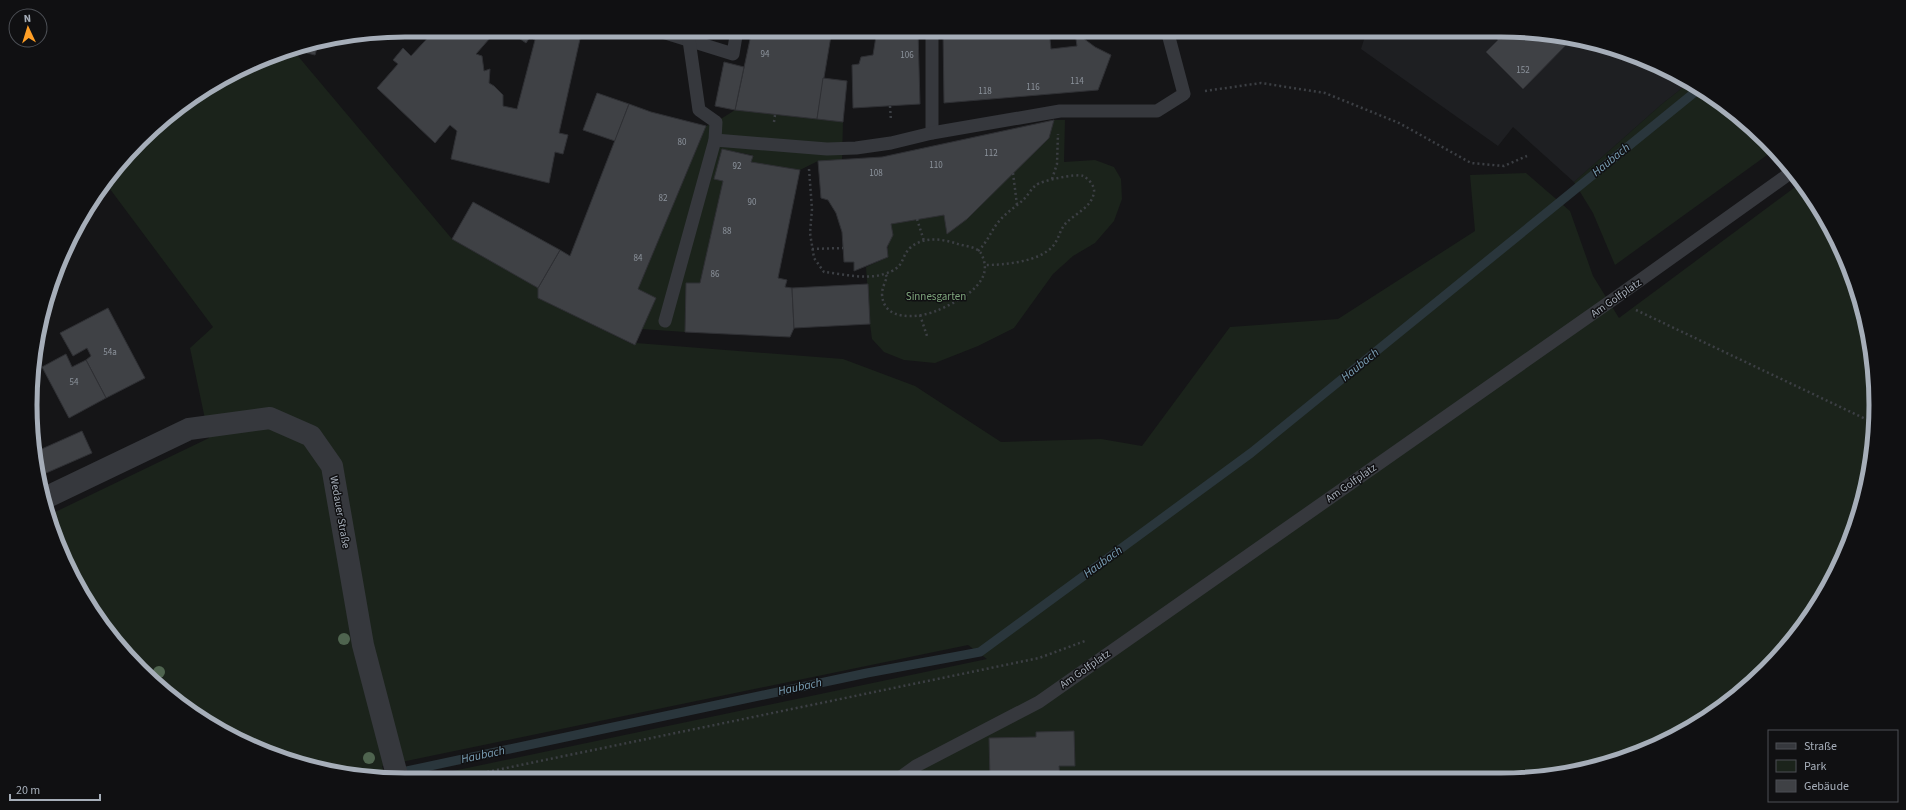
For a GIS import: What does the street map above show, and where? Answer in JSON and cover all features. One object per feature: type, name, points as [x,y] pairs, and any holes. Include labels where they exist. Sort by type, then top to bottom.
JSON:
[{"type":"street","name":"Wedauer Straße","points":[[49,496],[189,429],[270,418],[312,436],[332,466],[363,645],[396,773]]},
{"type":"lane","points":[[678,37],[733,54],[736,37]]},
{"type":"lane","points":[[932,37],[932,133]]},
{"type":"lane","points":[[715,140],[805,147],[856,148],[891,143],[932,133],[1060,111],[1157,111],[1184,94],[1170,37]]},
{"type":"lane","points":[[665,320],[715,140],[716,122],[699,110],[688,40]]},
{"type":"lane","name":"Am Golfplatz","points":[[906,773],[916,766],[1039,702],[1618,296],[1788,175]]},
{"type":"path","points":[[1184,94],[1261,83],[1325,93],[1399,123],[1471,163],[1504,166],[1527,156]]},
{"type":"path","points":[[1052,179],[1057,164],[1060,111]]},
{"type":"path","points":[[805,147],[811,186],[812,209],[810,234],[812,249],[814,258],[824,272],[875,276],[886,274],[902,264],[911,248],[924,241],[934,239],[946,241],[978,251],[981,253],[986,272],[983,278],[963,297],[946,306],[920,315],[898,315],[889,311],[884,304],[882,293],[887,277],[886,274]]},
{"type":"path","points":[[1013,173],[1017,205]]},
{"type":"path","points":[[978,251],[1001,218],[1017,205],[1035,186],[1043,181],[1083,176],[1092,184],[1094,191],[1090,203],[1064,224],[1053,247],[1039,256],[1027,261],[1013,262],[1003,265],[985,264]]},
{"type":"path","points":[[917,219],[924,241]]},
{"type":"path","points":[[812,249],[843,248]]},
{"type":"path","points":[[1618,296],[1636,310],[1868,420]]},
{"type":"path","points":[[920,315],[927,336]]},
{"type":"path","points":[[482,773],[1039,658],[1088,639]]},
{"type":"shaded area","points":[[1365,37],[1501,37],[1549,40],[1573,44],[1619,57],[1642,65],[1685,86],[1662,104],[1574,182],[1513,127],[1498,146],[1361,49]]},
{"type":"green space","points":[[296,54],[452,239],[538,288],[538,298],[634,345],[636,343],[843,359],[915,386],[1001,442],[1101,439],[1142,446],[1230,327],[1338,319],[1475,231],[1470,175],[1526,173],[1570,211],[1593,276],[1619,318],[1797,186],[1820,221],[1831,242],[1841,264],[1856,310],[1866,357],[1869,405],[1868,429],[1862,477],[1841,546],[1820,589],[1793,629],[1778,648],[1744,682],[1725,697],[1685,724],[1642,745],[1573,766],[1549,770],[1501,773],[443,773],[987,659],[968,645],[382,766],[384,772],[381,772],[333,766],[264,745],[221,724],[181,697],[162,682],[128,648],[113,629],[86,589],[65,546],[54,513],[209,438],[190,348],[213,327],[109,187],[128,162],[162,128],[181,113],[221,86],[242,75],[264,65]]},
{"type":"green space","points":[[1685,86],[1725,113],[1744,128],[1769,153],[1615,265],[1593,213],[1574,182],[1662,104]]},
{"type":"green space","points":[[735,110],[843,122],[842,160],[818,161],[800,170],[751,162],[752,155],[722,149],[714,179],[723,181],[700,283],[686,283],[685,332],[642,329],[656,298],[638,289],[706,126],[716,122]]},
{"type":"green space","name":"Sinnesgarten","points":[[1054,120],[1065,120],[1064,162],[1095,160],[1114,167],[1121,179],[1122,199],[1114,221],[1095,243],[1073,256],[1053,274],[1014,328],[978,346],[935,363],[904,360],[884,352],[872,339],[866,267],[888,257],[891,224],[944,215],[947,234],[967,218],[1049,138]]},
{"type":"building","points":[[429,37],[491,37],[476,54],[482,56],[484,71],[490,69],[489,83],[503,95],[503,106],[517,109],[535,40],[530,37],[580,37],[559,133],[568,135],[563,154],[555,152],[549,183],[451,159],[457,131],[450,125],[435,143],[377,88],[398,64],[393,60],[403,48],[411,56]]},
{"type":"building","points":[[517,37],[530,37],[526,43]]},
{"type":"building","points":[[751,37],[831,37],[817,119],[735,110]]},
{"type":"building","points":[[876,37],[918,37],[920,104],[853,108],[852,65],[859,64],[861,57],[873,55]]},
{"type":"building","points":[[943,37],[1050,37],[1051,49],[1077,46],[1076,37],[1082,37],[1095,47],[1111,55],[1098,90],[944,103]]},
{"type":"building","points":[[1495,37],[1549,40],[1568,43],[1523,89],[1486,52],[1498,40]]},
{"type":"building","points":[[317,48],[315,55],[303,52]]},
{"type":"building","points":[[724,62],[744,67],[735,110],[715,106]]},
{"type":"building","points":[[823,78],[847,81],[843,122],[817,119]]},
{"type":"building","points":[[597,93],[629,104],[615,141],[583,130]]},
{"type":"building","points":[[629,104],[651,112],[706,126],[638,289],[656,298],[635,345],[538,298],[538,288],[560,250],[570,256]]},
{"type":"building","points":[[1054,120],[1049,138],[967,219],[947,234],[944,215],[891,224],[893,235],[887,247],[888,257],[854,271],[854,262],[844,262],[842,232],[836,213],[828,200],[821,198],[818,161],[882,157]]},
{"type":"building","points":[[722,149],[753,156],[751,162],[800,170],[778,278],[787,280],[785,287],[792,288],[794,328],[790,337],[685,332],[686,283],[700,283],[723,181],[714,179]]},
{"type":"building","points":[[473,202],[560,250],[538,288],[452,239]]},
{"type":"building","points":[[868,284],[870,324],[794,328],[792,288]]},
{"type":"building","points":[[108,308],[145,378],[106,398],[86,360],[91,356],[87,348],[73,356],[60,333]]},
{"type":"building","points":[[66,354],[72,367],[86,360],[106,398],[69,418],[42,367]]},
{"type":"building","points":[[82,431],[92,453],[44,474],[40,450]]},
{"type":"building","points":[[1074,731],[1075,766],[1059,766],[1060,773],[990,773],[989,738],[1036,737],[1036,732]]},
{"type":"waterway","name":"Haubach","points":[[398,773],[867,673],[980,652],[1251,453],[1695,92]]}]
